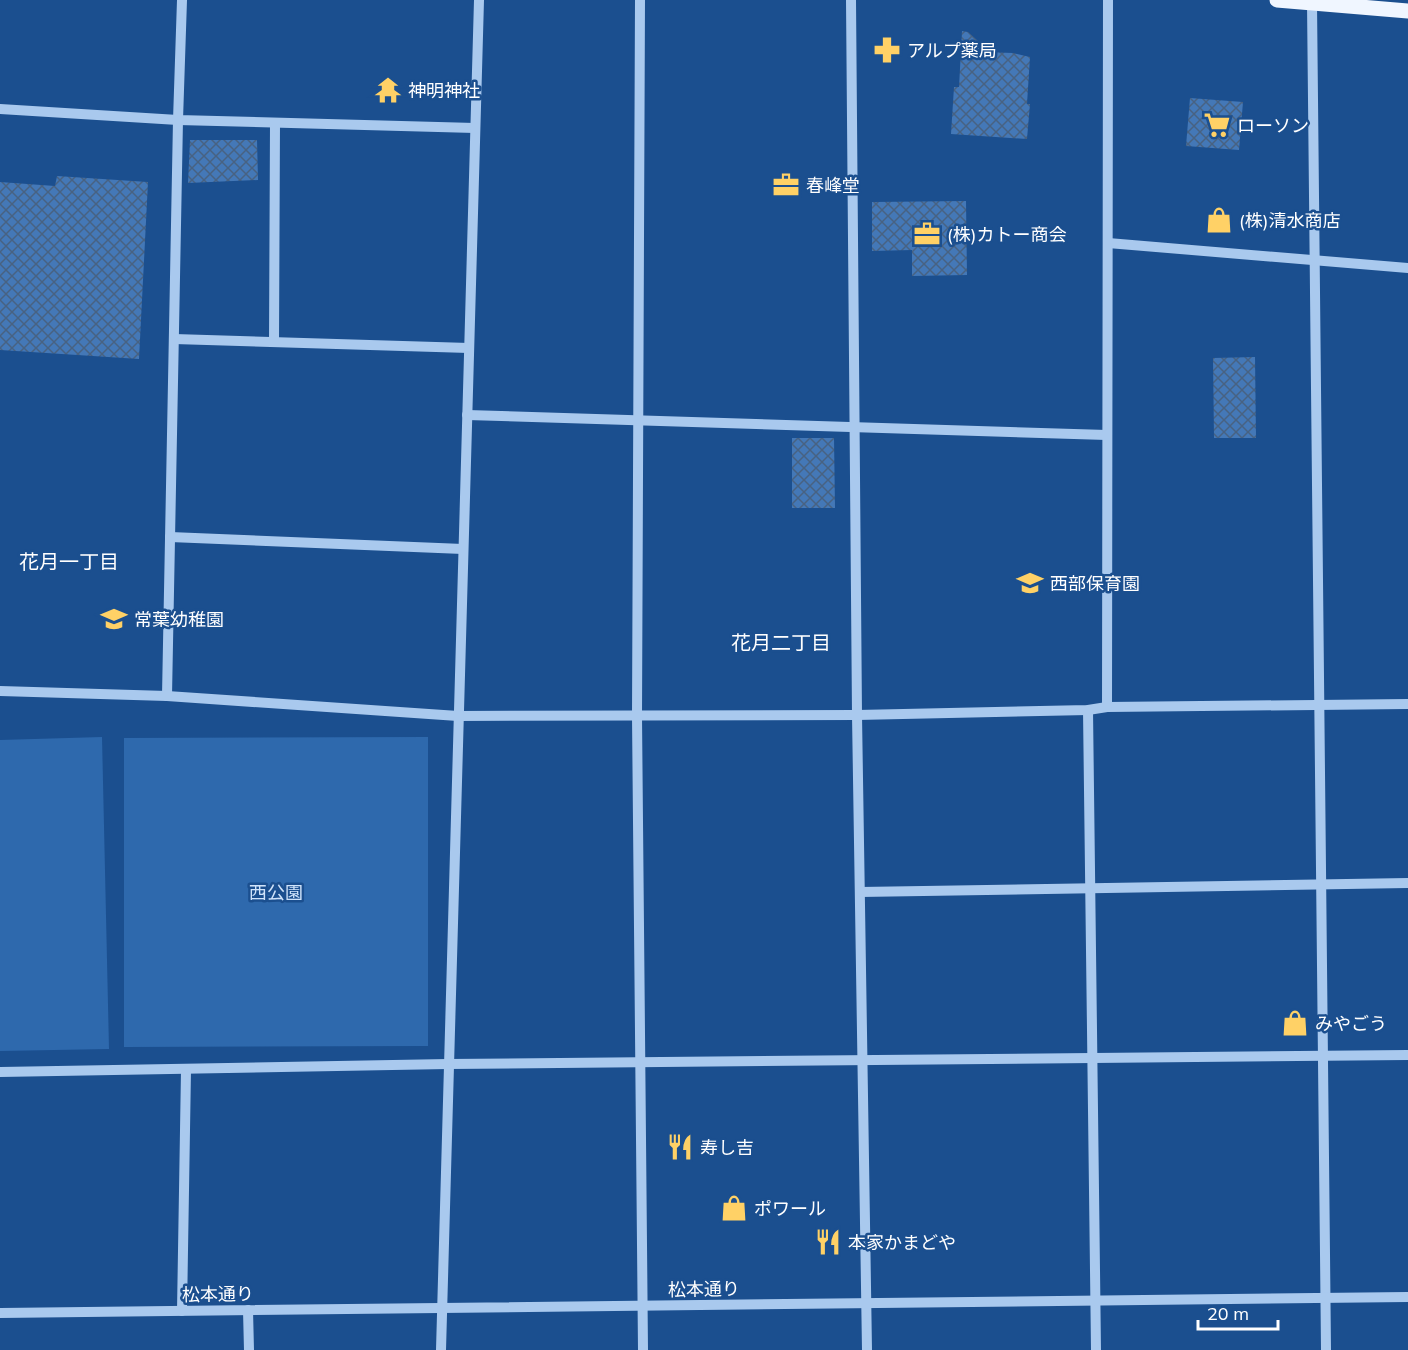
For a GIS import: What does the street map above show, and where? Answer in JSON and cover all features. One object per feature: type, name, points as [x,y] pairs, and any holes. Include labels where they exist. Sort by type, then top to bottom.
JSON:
[{"type":"main road","points":[[1277,0],[1408,11]]},
{"type":"street","points":[[167,696],[177,120],[182,0]]},
{"type":"street","points":[[441,1350],[479,0]]},
{"type":"street","points":[[640,0],[637,716],[643,1350]]},
{"type":"street","points":[[851,0],[857,715],[867,1350]]},
{"type":"street","points":[[1107,707],[1108,0]]},
{"type":"street","points":[[1312,3],[1326,1350]]},
{"type":"street","points":[[0,109],[177,120],[475,128]]},
{"type":"street","points":[[274,342],[275,123]]},
{"type":"street","points":[[1108,243],[1408,268]]},
{"type":"street","points":[[174,339],[469,348]]},
{"type":"street","points":[[467,415],[1107,435]]},
{"type":"street","points":[[170,537],[463,549]]},
{"type":"street","points":[[0,691],[167,696],[458,716],[857,715],[1088,710],[1107,707],[1408,704]]},
{"type":"street","points":[[1088,710],[1096,1350]]},
{"type":"street","points":[[860,892],[1408,883]]},
{"type":"street","points":[[0,1072],[448,1064],[1408,1055]]},
{"type":"street","points":[[182,1311],[186,1070]]},
{"type":"street","name":"松本通り","points":[[0,1313],[1408,1297]]},
{"type":"street","points":[[248,1310],[249,1350]]},
{"type":"green space","points":[[102,737],[109,1049],[0,1051],[0,740]]},
{"type":"green space","name":"西公園","points":[[428,737],[428,1046],[124,1047],[124,738]]},
{"type":"building","points":[[962,31],[968,32],[979,42],[984,52],[1013,53],[1030,57],[1027,139],[951,134],[954,87],[959,87]]},
{"type":"building","points":[[1190,98],[1243,102],[1239,150],[1186,146]]},
{"type":"building","points":[[190,140],[257,140],[258,180],[188,183]]},
{"type":"building","points":[[57,176],[148,182],[139,359],[0,350],[0,182],[55,186]]},
{"type":"building","points":[[966,201],[967,275],[912,276],[912,250],[872,251],[872,202]]},
{"type":"building","points":[[1255,357],[1256,438],[1214,438],[1213,358]]},
{"type":"building","points":[[792,438],[834,438],[835,508],[792,508]]},
{"type":"place","name":"アルプ薬局","points":[[887,50]]},
{"type":"place","name":"神明神社","points":[[388,90]]},
{"type":"place","name":"ローソン","points":[[1217,125]]},
{"type":"place","name":"春峰堂","points":[[786,185]]},
{"type":"place","name":"(株)清水商店","points":[[1219,220]]},
{"type":"place","name":"(株)カトー商会","points":[[927,234]]},
{"type":"place","name":"西部保育園","points":[[1030,583]]},
{"type":"place","name":"常葉幼稚園","points":[[114,619]]},
{"type":"place","name":"みやごう","points":[[1295,1023]]},
{"type":"place","name":"寿し吉","points":[[680,1147]]},
{"type":"place","name":"ポワール","points":[[734,1208]]},
{"type":"place","name":"本家かまどや","points":[[828,1242]]},
{"type":"district","name":"花月一丁目","points":[[69,561]]},
{"type":"district","name":"花月二丁目","points":[[781,642]]}]
